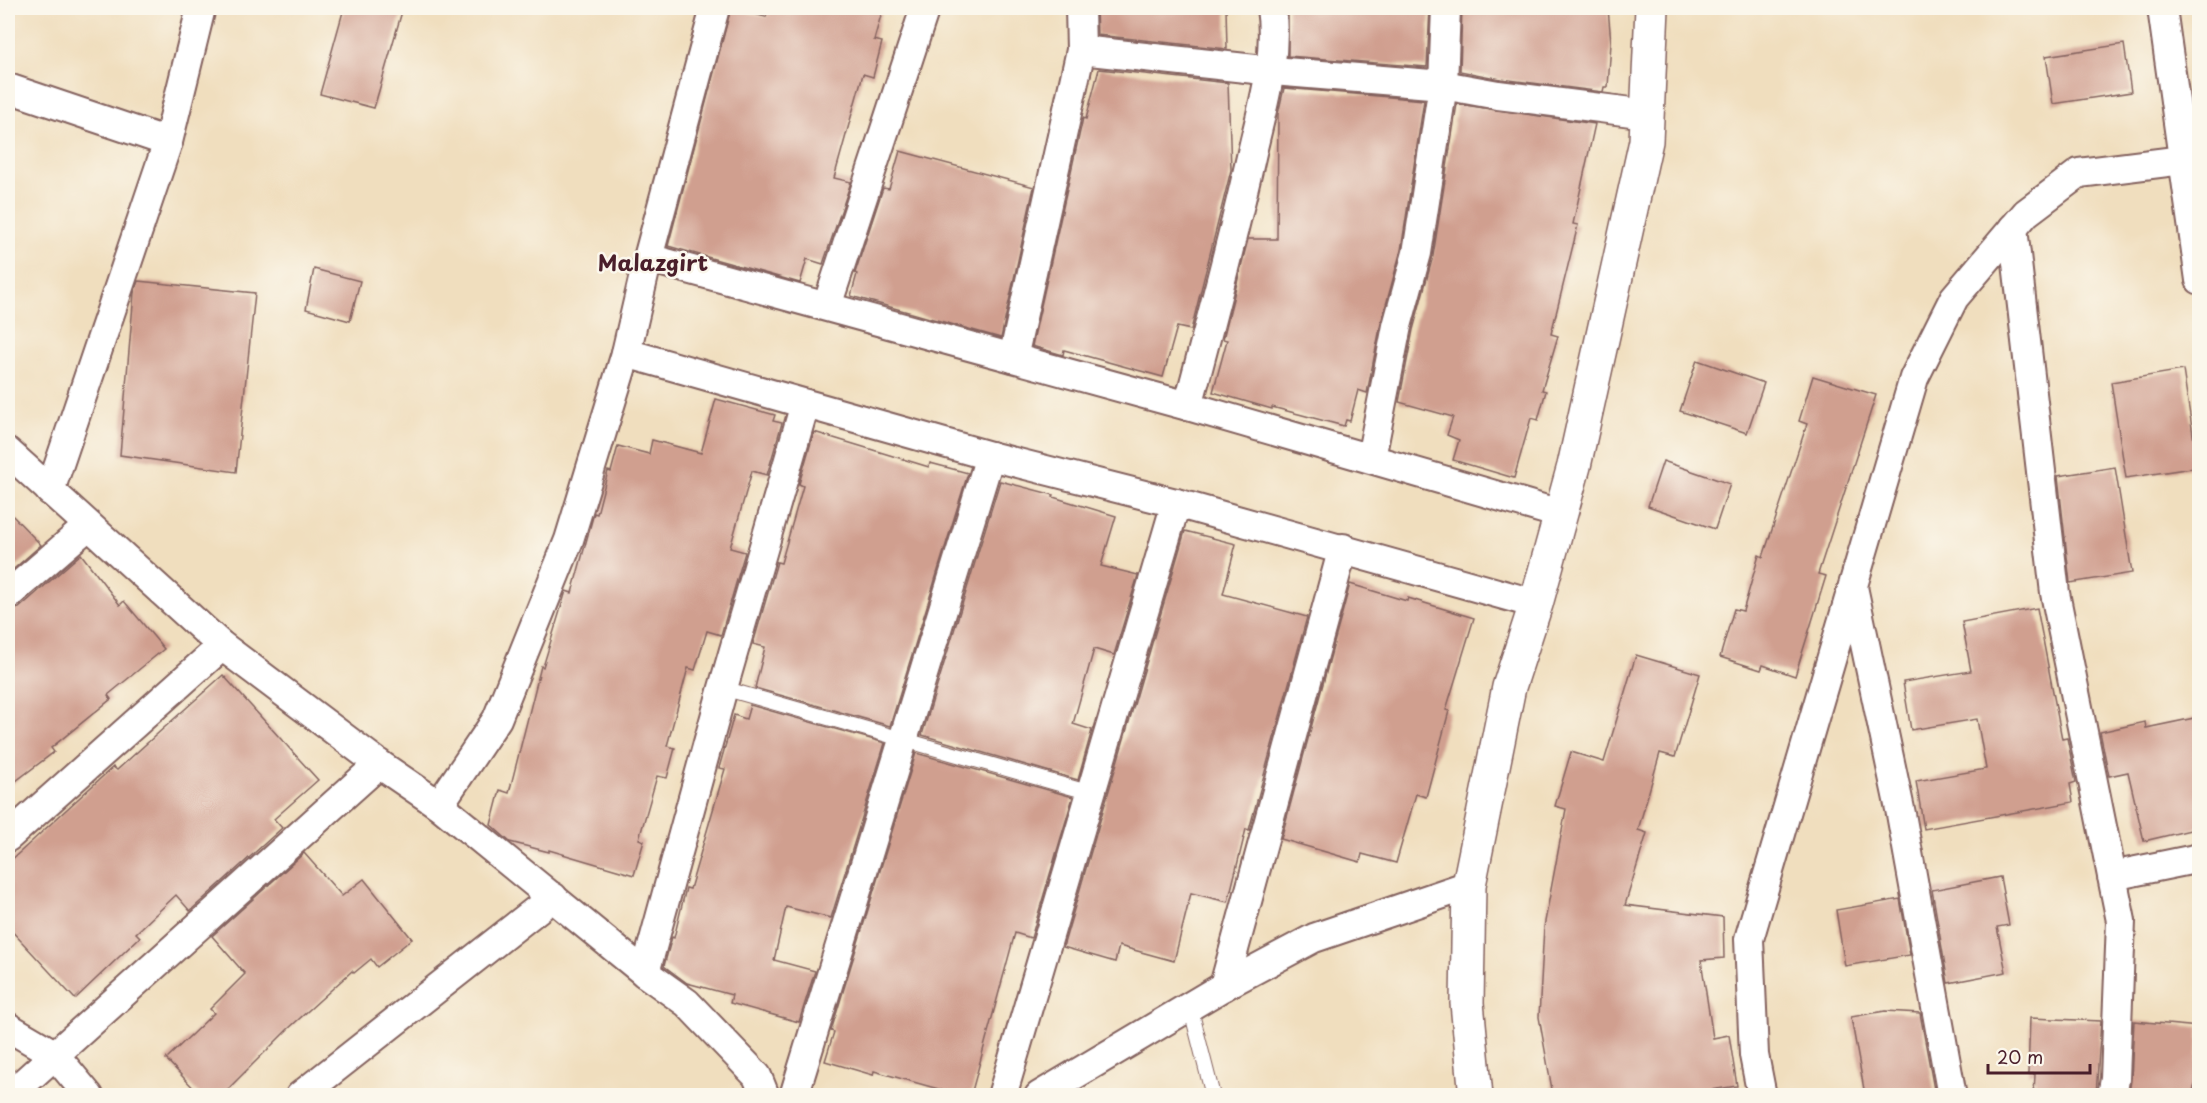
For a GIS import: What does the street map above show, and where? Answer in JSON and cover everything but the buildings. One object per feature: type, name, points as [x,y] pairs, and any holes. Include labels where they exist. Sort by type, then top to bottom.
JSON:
[{"type":"street","points":[[50,492],[168,142],[201,8]]},
{"type":"street","points":[[439,806],[496,719],[569,540],[626,353],[648,258],[715,8]]},
{"type":"street","points":[[827,306],[925,8]]},
{"type":"street","points":[[1013,358],[1081,50],[1080,8]]},
{"type":"street","points":[[1188,406],[1242,200],[1271,70],[1274,28],[1271,8]]},
{"type":"street","points":[[1371,458],[1398,326],[1417,254],[1443,85],[1446,8]]},
{"type":"street","points":[[1476,1095],[1467,1003],[1469,885],[1509,687],[1536,604],[1574,466],[1646,141],[1652,8]]},
{"type":"street","points":[[2162,8],[2191,161],[2188,190],[2199,280]]},
{"type":"street","points":[[1081,50],[1443,85],[1498,95],[1647,114]]},
{"type":"street","points":[[8,88],[168,142]]},
{"type":"street","points":[[1762,1095],[1754,1056],[1749,939],[1914,378],[1954,298],[2026,213],[2079,173],[2191,161]]},
{"type":"street","points":[[2013,228],[2055,593],[2121,921],[2115,1079],[2112,1095]]},
{"type":"street","points":[[648,258],[1188,406],[1560,514]]},
{"type":"street","points":[[626,353],[990,456],[1176,503],[1536,604]]},
{"type":"street","points":[[645,973],[723,688],[805,404]]},
{"type":"street","points":[[8,452],[222,646],[379,764],[439,806],[645,973],[687,1003],[758,1076],[765,1095]]},
{"type":"street","points":[[794,1095],[990,456]]},
{"type":"street","points":[[1002,1095],[1176,503]]},
{"type":"street","points":[[8,595],[88,526]]},
{"type":"street","points":[[1224,986],[1342,548]]},
{"type":"street","points":[[1852,585],[1901,814],[1952,1095]]},
{"type":"street","points":[[8,837],[222,646]]},
{"type":"street","points":[[9,1095],[379,764]]},
{"type":"street","points":[[2112,876],[2199,858]]},
{"type":"street","points":[[1039,1095],[1224,986],[1314,938],[1469,885]]},
{"type":"street","points":[[300,1095],[553,897]]},
{"type":"street","points":[[8,1027],[54,1054],[88,1095]]},
{"type":"lane","points":[[723,688],[1091,793]]},
{"type":"lane","points":[[1190,1006],[1213,1095]]},
{"type":"district","name":"Malazgirt","points":[[653,261]]}]
